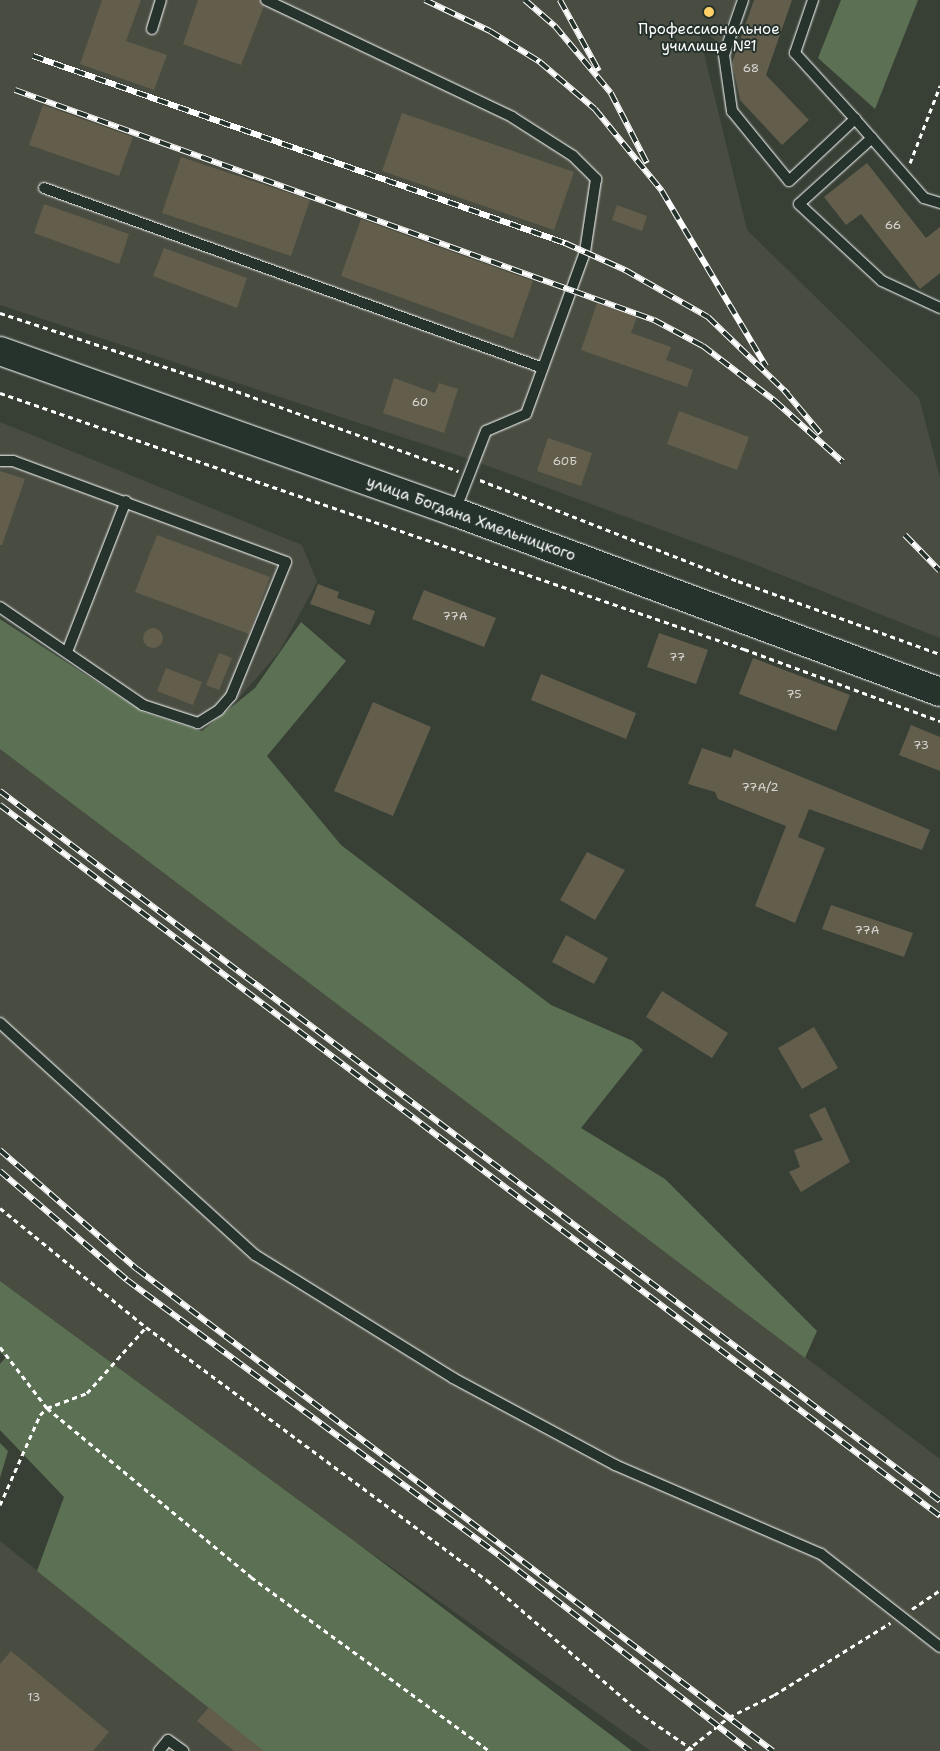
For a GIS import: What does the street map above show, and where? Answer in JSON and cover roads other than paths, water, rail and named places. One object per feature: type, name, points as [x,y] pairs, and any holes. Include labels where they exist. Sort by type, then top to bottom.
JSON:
[{"type":"main road","name":"улица Богдана Хмельницкого","points":[[0,351],[455,512],[940,692]]},
{"type":"lane","points":[[152,29],[161,0]]},
{"type":"lane","points":[[266,0],[512,117],[573,156],[596,179],[585,252],[526,414],[486,431],[455,512]]},
{"type":"lane","points":[[743,0],[724,55],[732,111],[789,182],[855,119]]},
{"type":"lane","points":[[813,0],[795,53],[924,198],[940,203]]},
{"type":"lane","points":[[872,138],[799,204],[882,281],[940,308]]},
{"type":"lane","points":[[44,188],[543,368]]},
{"type":"lane","points":[[0,461],[13,461],[126,501],[286,562],[231,696],[219,710],[198,723],[143,705],[0,607]]},
{"type":"lane","points":[[67,652],[126,501]]},
{"type":"lane","points":[[0,1023],[255,1255],[453,1378],[614,1465],[821,1554],[940,1647]]},
{"type":"lane","points":[[159,1751],[168,1740],[183,1751]]},
{"type":"railway","points":[[425,0],[490,31],[540,62],[595,109],[662,191],[766,366]]},
{"type":"railway","points":[[525,0],[555,26],[611,93],[647,163]]},
{"type":"railway","points":[[560,0],[599,71]]},
{"type":"railway","points":[[33,56],[565,243],[625,270],[708,317],[788,394]]},
{"type":"railway","points":[[15,90],[654,320],[703,346],[775,401],[843,462]]},
{"type":"railway","points":[[784,390],[821,434]]},
{"type":"railway","points":[[905,535],[940,571]]},
{"type":"railway","points":[[0,791],[940,1501]]},
{"type":"railway","points":[[0,805],[940,1516]]},
{"type":"railway","points":[[0,1150],[137,1269],[773,1751]]},
{"type":"railway","points":[[0,1171],[127,1280],[501,1557],[750,1751]]},
{"type":"place","name":"Профессиональное училище №1","points":[[709,12]]}]
